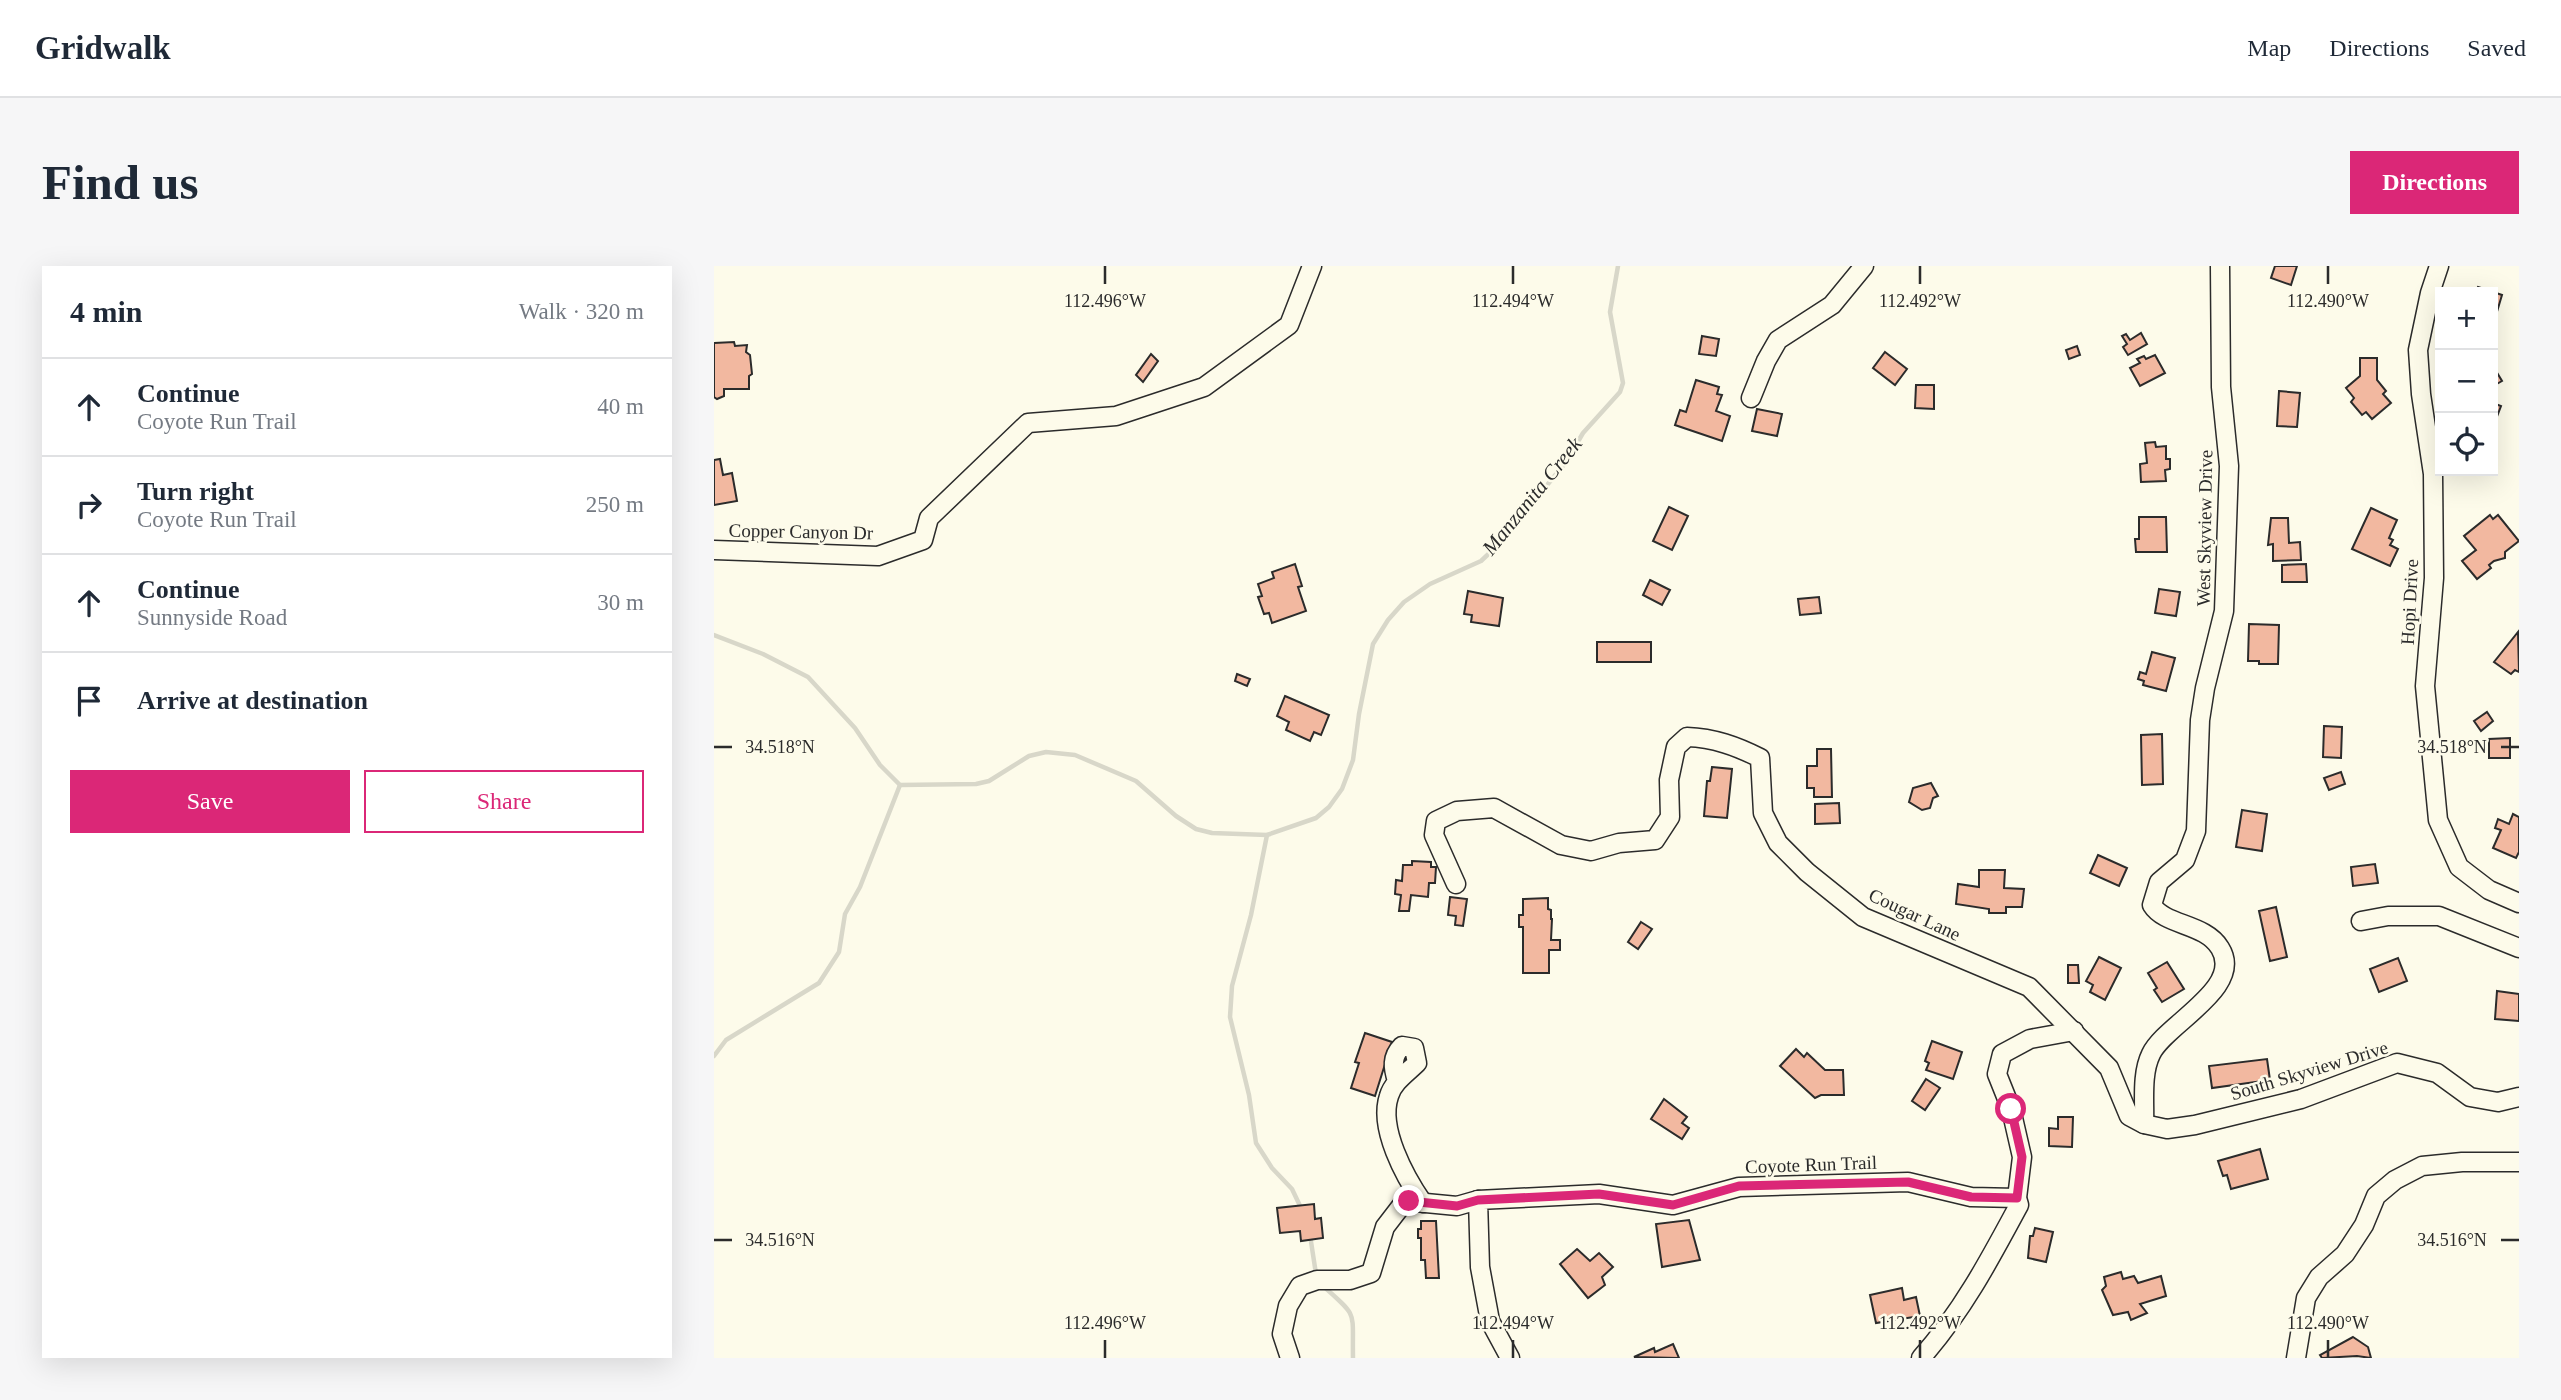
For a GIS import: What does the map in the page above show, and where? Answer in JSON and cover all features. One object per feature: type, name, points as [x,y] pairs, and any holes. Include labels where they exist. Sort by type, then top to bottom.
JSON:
[{"type":"street","name":"Copper Canyon Dr","points":[[714,550],[878,556],[923,540],[929,518],[1028,423],[1116,415],[1204,387],[1289,325],[1312,266]]},
{"type":"street","points":[[1751,398],[1778,340],[1832,305],[1864,266]]},
{"type":"street","name":"West Skyview Drive","points":[[2144,1124],[2145,1086],[2150,1055],[2164,1036],[2193,1013],[2218,985],[2224,964],[2220,948],[2202,931],[2157,913],[2152,905],[2159,882],[2185,860],[2196,831],[2200,720],[2224,611],[2229,466],[2221,387],[2220,266]]},
{"type":"street","name":"Hopi Drive","points":[[2439,266],[2430,293],[2418,350],[2432,474],[2434,578],[2425,686],[2438,820],[2459,867],[2489,890],[2519,903]]},
{"type":"street","name":"Cougar Lane","points":[[1456,884],[1434,835],[1436,821],[1457,811],[1494,808],[1561,845],[1591,851],[1619,843],[1655,840],[1670,817],[1669,780],[1676,747],[1687,737],[1709,738],[1738,747],[1760,758],[1763,813],[1778,843],[1807,872],[1863,917],[2029,987],[2109,1068],[2129,1116],[2144,1124]]},
{"type":"street","points":[[2361,921],[2388,916],[2439,916],[2519,948]]},
{"type":"street","points":[[1921,1358],[1947,1329],[1984,1269],[2018,1202],[2022,1157],[2011,1109],[1997,1074],[2002,1054],[2030,1039],[2074,1031]]},
{"type":"street","name":"South Skyview Drive","points":[[2144,1124],[2167,1129],[2195,1125],[2301,1099],[2397,1063],[2437,1073],[2470,1097],[2498,1102],[2519,1097]]},
{"type":"street","points":[[1397,1081],[1389,1096],[1384,1121],[1409,1183],[1423,1203]]},
{"type":"street","points":[[2296,1358],[2306,1298],[2319,1277],[2345,1254],[2364,1225],[2376,1196],[2395,1180],[2422,1166],[2462,1162],[2519,1162]]},
{"type":"street","name":"Coyote Run Trail","points":[[1423,1203],[1457,1206],[1478,1200],[1599,1194],[1673,1205],[1739,1186],[1908,1182],[1971,1197],[2018,1202]]},
{"type":"street","points":[[1478,1200],[1480,1267],[1490,1321],[1510,1358]]},
{"type":"street","points":[[1290,1358],[1282,1334],[1288,1306],[1300,1286],[1317,1280],[1350,1280],[1371,1273],[1385,1227],[1405,1201],[1423,1203]]},
{"type":"building","points":[[2275,266],[2297,266],[2291,285],[2271,278]]},
{"type":"building","points":[[2141,333],[2147,344],[2128,355],[2123,347],[2127,344],[2122,336],[2126,334],[2130,340]]},
{"type":"building","points":[[1702,336],[1719,339],[1716,356],[1699,354]]},
{"type":"building","points":[[734,342],[735,346],[747,345],[746,352],[750,355],[752,374],[749,376],[749,389],[724,389],[724,396],[717,399],[714,397],[714,343]]},
{"type":"building","points":[[2077,346],[2080,355],[2069,359],[2066,350]]},
{"type":"building","points":[[1885,352],[1907,369],[1895,385],[1873,368]]},
{"type":"building","points":[[1151,354],[1158,361],[1143,382],[1136,375]]},
{"type":"building","points":[[2155,355],[2165,373],[2140,386],[2130,368],[2140,363],[2137,359]]},
{"type":"building","points":[[2360,358],[2377,358],[2377,380],[2386,391],[2383,394],[2391,403],[2372,419],[2366,412],[2362,415],[2351,402],[2354,398],[2346,388],[2360,376]]},
{"type":"building","points":[[1696,380],[1719,387],[1717,394],[1722,395],[1716,411],[1730,416],[1722,441],[1675,425],[1680,410],[1686,412]]},
{"type":"building","points":[[1916,385],[1934,385],[1934,409],[1915,408]]},
{"type":"building","points":[[2279,391],[2300,393],[2297,427],[2277,426]]},
{"type":"building","points":[[1757,409],[1782,414],[1777,436],[1752,431]]},
{"type":"building","points":[[2155,442],[2156,447],[2166,446],[2166,459],[2170,459],[2170,469],[2165,470],[2166,481],[2141,482],[2140,464],[2147,463],[2145,443]]},
{"type":"building","points":[[720,459],[723,475],[732,473],[737,501],[714,505],[714,460]]},
{"type":"building","points":[[1669,507],[1688,516],[1672,550],[1653,541]]},
{"type":"building","points":[[2371,508],[2397,520],[2389,538],[2393,540],[2390,545],[2398,549],[2390,566],[2352,549]]},
{"type":"building","points":[[2490,515],[2493,519],[2498,515],[2519,541],[2505,552],[2505,558],[2494,561],[2489,565],[2491,568],[2477,579],[2462,561],[2476,550],[2464,536]]},
{"type":"building","points":[[2139,517],[2166,517],[2167,552],[2136,552],[2135,539],[2139,539]]},
{"type":"building","points":[[2271,518],[2288,518],[2289,543],[2300,542],[2301,560],[2273,561],[2273,544],[2268,545]]},
{"type":"building","points":[[1295,564],[1302,586],[1298,587],[1306,611],[1272,623],[1269,613],[1264,614],[1258,597],[1262,596],[1258,584],[1274,578],[1272,572]]},
{"type":"building","points":[[2306,564],[2307,582],[2282,582],[2282,565]]},
{"type":"building","points":[[1650,580],[1670,590],[1662,605],[1643,595]]},
{"type":"building","points":[[2159,589],[2180,592],[2176,616],[2155,613]]},
{"type":"building","points":[[1468,591],[1503,598],[1499,626],[1471,622],[1472,615],[1464,614]]},
{"type":"building","points":[[1819,597],[1821,613],[1800,615],[1798,599]]},
{"type":"building","points":[[2249,624],[2279,625],[2278,664],[2248,661]]},
{"type":"building","points":[[2518,632],[2519,672],[2515,670],[2511,674],[2494,662]]},
{"type":"building","points":[[1597,642],[1651,642],[1651,662],[1597,662]]},
{"type":"building","points":[[2152,652],[2175,658],[2166,691],[2143,685],[2144,681],[2138,679],[2140,672],[2146,674]]},
{"type":"building","points":[[1237,674],[1250,679],[1247,686],[1235,681]]},
{"type":"building","points":[[1285,696],[1329,715],[1321,735],[1314,732],[1310,741],[1286,730],[1289,722],[1277,716]]},
{"type":"building","points":[[2487,712],[2493,721],[2481,731],[2474,721]]},
{"type":"building","points":[[2324,726],[2342,727],[2341,758],[2323,757]]},
{"type":"building","points":[[2162,734],[2163,784],[2142,785],[2141,735]]},
{"type":"building","points":[[2510,738],[2510,758],[2489,758],[2489,739]]},
{"type":"building","points":[[1817,749],[1831,749],[1832,797],[1814,797],[1814,788],[1807,788],[1807,766],[1817,766]]},
{"type":"building","points":[[1712,767],[1732,769],[1727,818],[1704,816],[1707,781],[1710,781]]},
{"type":"building","points":[[2341,772],[2345,784],[2329,790],[2324,778]]},
{"type":"building","points":[[1931,783],[1938,796],[1933,798],[1930,808],[1922,810],[1909,802],[1913,788]]},
{"type":"building","points":[[1839,803],[1840,823],[1815,824],[1815,804]]},
{"type":"building","points":[[2242,810],[2267,814],[2262,851],[2236,847]]},
{"type":"building","points":[[2513,814],[2519,817],[2519,852],[2516,858],[2493,848],[2501,830],[2495,828],[2498,819],[2509,824]]},
{"type":"building","points":[[2098,855],[2127,868],[2119,886],[2090,873]]},
{"type":"building","points":[[1412,861],[1431,862],[1431,867],[1436,867],[1435,883],[1429,883],[1428,897],[1411,895],[1409,911],[1399,911],[1401,895],[1395,894],[1396,880],[1402,881],[1403,865],[1412,865]]},
{"type":"building","points":[[2375,864],[2378,883],[2353,886],[2351,867]]},
{"type":"building","points":[[1979,870],[2005,870],[2004,888],[2024,889],[2022,907],[2006,907],[2006,913],[1989,913],[1989,909],[1956,904],[1958,884],[1979,887]]},
{"type":"building","points":[[1450,897],[1467,899],[1463,926],[1455,925],[1456,916],[1448,915]]},
{"type":"building","points":[[1548,898],[1552,919],[1551,940],[1560,940],[1560,950],[1549,950],[1549,973],[1523,973],[1523,927],[1519,927],[1519,915],[1523,915],[1523,899]]},
{"type":"building","points":[[2276,907],[2287,957],[2270,961],[2259,911]]},
{"type":"building","points":[[1641,922],[1652,929],[1638,949],[1628,942]]},
{"type":"building","points":[[2099,957],[2121,968],[2105,1000],[2090,992],[2093,985],[2086,981]]},
{"type":"building","points":[[2398,958],[2407,981],[2379,992],[2370,969]]},
{"type":"building","points":[[2167,962],[2184,989],[2162,1002],[2148,973]]},
{"type":"building","points":[[2068,965],[2078,965],[2079,983],[2068,983]]},
{"type":"building","points":[[2497,991],[2519,994],[2519,1021],[2495,1019]]},
{"type":"building","points":[[1365,1033],[1392,1042],[1375,1096],[1351,1088],[1359,1063],[1355,1062]]},
{"type":"building","points":[[1932,1041],[1962,1052],[1953,1079],[1926,1070],[1929,1063],[1925,1061]]},
{"type":"building","points":[[1796,1049],[1804,1057],[1807,1053],[1825,1070],[1843,1070],[1844,1095],[1821,1095],[1815,1098],[1780,1066]]},
{"type":"building","points":[[2267,1059],[2270,1080],[2212,1088],[2209,1066]]},
{"type":"building","points":[[1926,1079],[1940,1088],[1925,1110],[1912,1101]]},
{"type":"building","points":[[1664,1099],[1687,1117],[1682,1123],[1689,1128],[1682,1139],[1651,1119]]},
{"type":"building","points":[[2058,1117],[2073,1117],[2072,1147],[2049,1146],[2049,1128],[2058,1129]]},
{"type":"building","points":[[2260,1149],[2268,1179],[2231,1189],[2227,1175],[2223,1176],[2218,1161]]},
{"type":"building","points":[[1314,1204],[1315,1219],[1321,1218],[1323,1238],[1301,1241],[1300,1231],[1280,1233],[1277,1208]]},
{"type":"building","points":[[1689,1220],[1700,1260],[1662,1267],[1656,1224]]},
{"type":"building","points":[[1421,1221],[1436,1221],[1439,1278],[1426,1278],[1425,1260],[1421,1260],[1421,1238],[1418,1238]]},
{"type":"building","points":[[2035,1228],[2053,1232],[2046,1262],[2028,1258],[2030,1236],[2033,1236]]},
{"type":"building","points":[[1577,1249],[1590,1261],[1599,1253],[1613,1267],[1602,1277],[1605,1285],[1588,1298],[1560,1264]]},
{"type":"building","points":[[2121,1272],[2123,1279],[2134,1276],[2138,1283],[2161,1276],[2166,1296],[2140,1304],[2147,1313],[2131,1320],[2128,1312],[2113,1315],[2102,1290],[2106,1286],[2104,1277]]},
{"type":"building","points":[[1902,1288],[1904,1300],[1916,1297],[1920,1316],[1876,1323],[1870,1295]]},
{"type":"building","points":[[2353,1337],[2368,1347],[2371,1358],[2322,1358],[2320,1355]]},
{"type":"building","points":[[1673,1344],[1679,1358],[1634,1357],[1654,1348],[1655,1352]]},
{"type":"waterway","name":"Manzanita Creek","points":[[714,635],[763,654],[808,677],[855,728],[880,765],[900,785],[976,784],[989,781],[1029,756],[1046,752],[1075,755],[1136,781],[1176,816],[1196,829],[1212,833],[1267,835],[1316,818],[1329,807],[1342,789],[1353,760],[1373,644],[1388,620],[1404,602],[1430,584],[1481,561],[1498,545],[1566,462],[1583,433],[1620,392],[1623,383],[1610,312],[1618,266]]},
{"type":"waterway","points":[[714,1056],[726,1040],[819,983],[839,952],[845,914],[860,887],[900,785]]},
{"type":"waterway","points":[[1267,835],[1251,915],[1232,986],[1230,1017],[1249,1095],[1256,1143],[1272,1168],[1292,1189],[1302,1210]]},
{"type":"waterway","points":[[1310,1235],[1316,1274]]},
{"type":"waterway","points":[[1322,1285],[1342,1303],[1351,1316],[1353,1358]]},
{"type":"route","points":[[1409,1201],[1457,1206],[1478,1200],[1599,1194],[1673,1205],[1739,1186],[1908,1182],[1971,1197],[2017,1198],[2022,1157],[2011,1109]]}]
